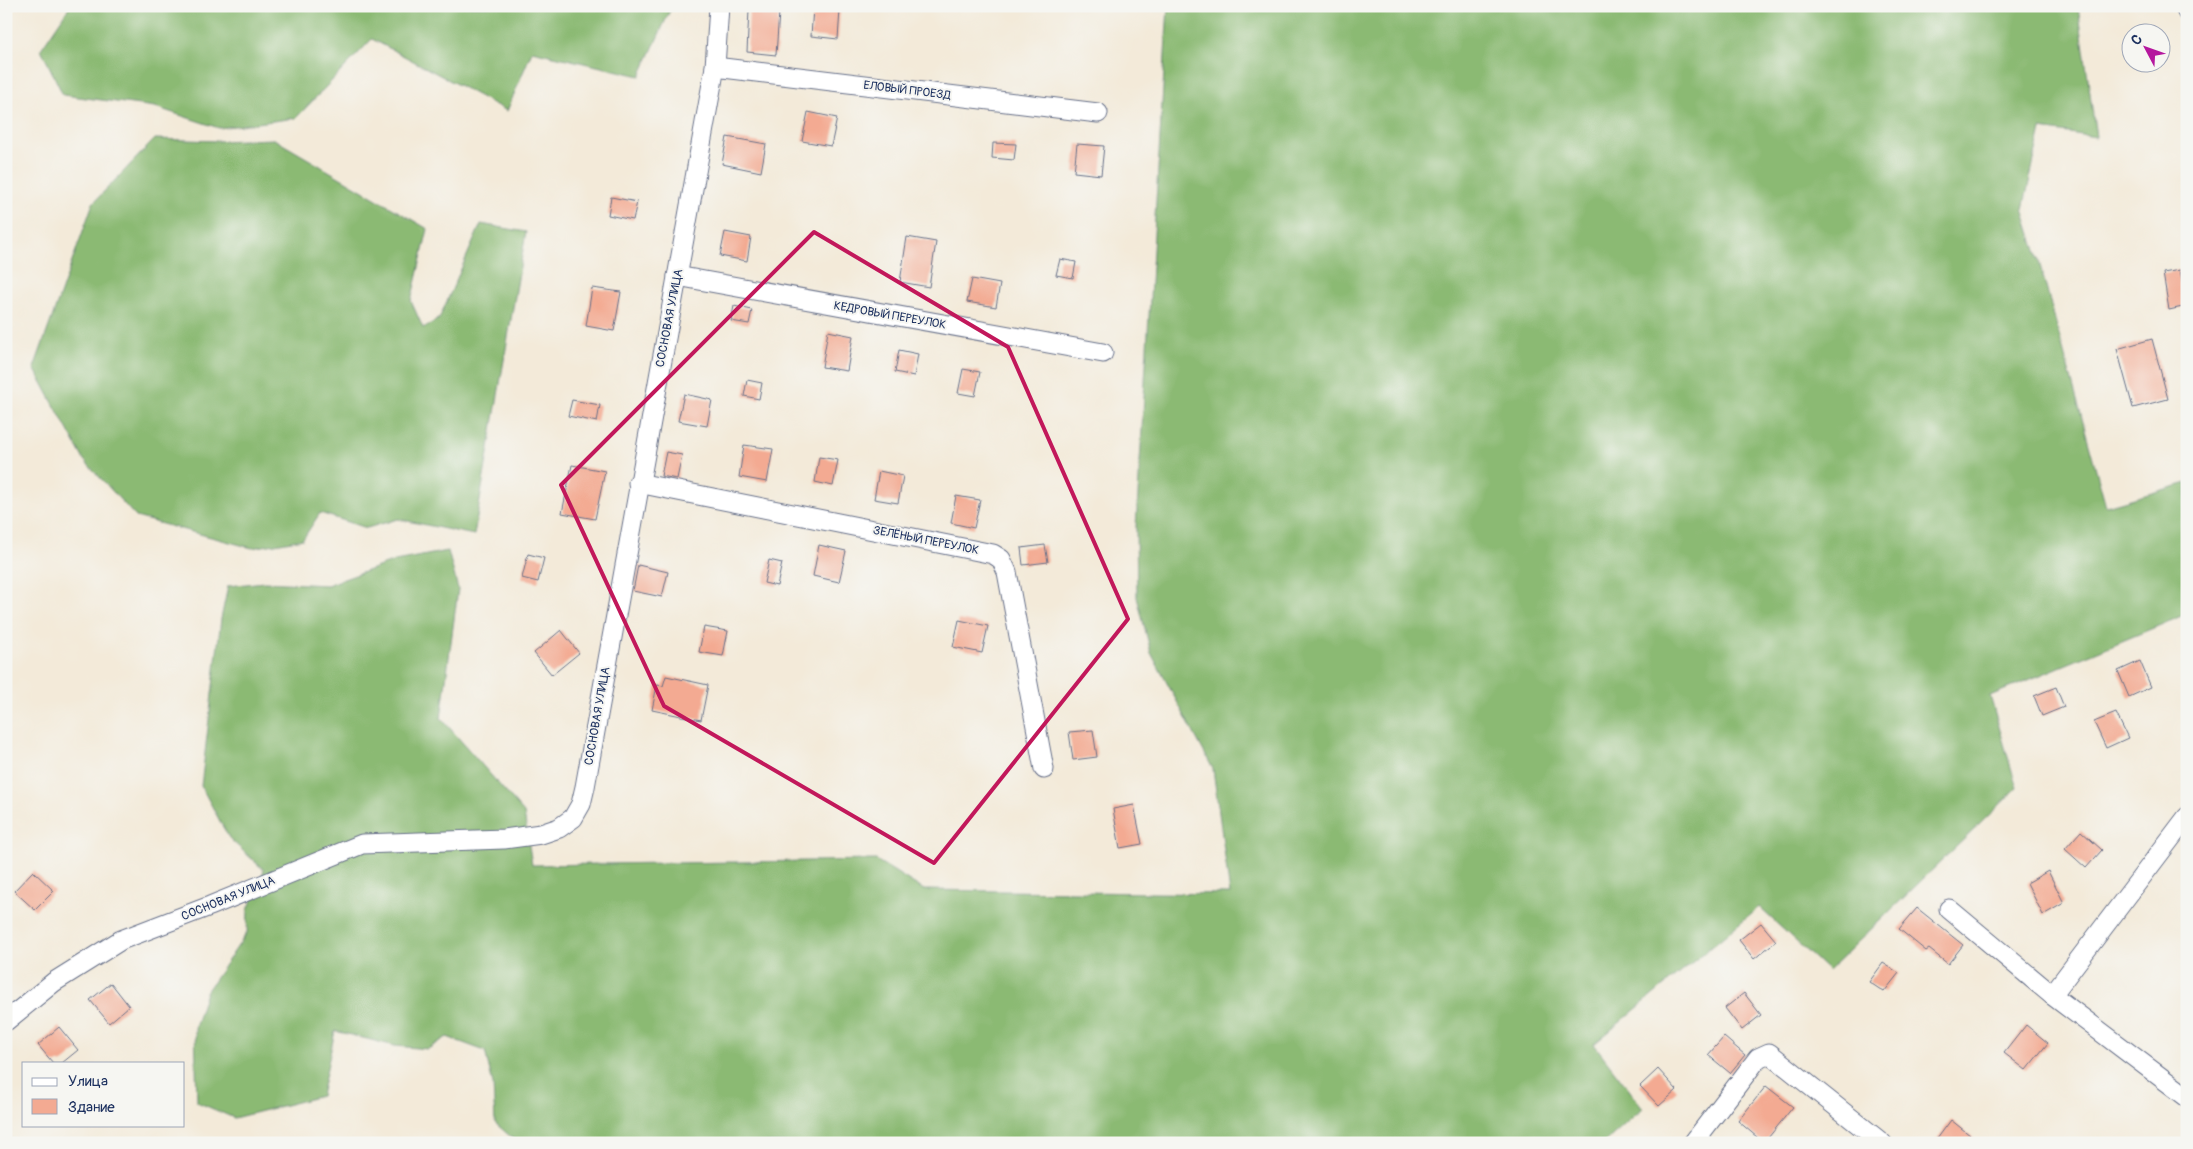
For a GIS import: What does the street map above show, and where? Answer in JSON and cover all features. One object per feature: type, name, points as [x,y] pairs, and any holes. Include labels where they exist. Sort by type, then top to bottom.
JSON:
[{"type":"street","name":"СОСНОВАЯ УЛИЦА","points":[[6,1021],[54,982],[121,940],[362,844],[504,839],[541,834],[559,828],[573,818],[581,804],[585,787],[638,483],[715,67],[719,6]]},
{"type":"street","points":[[2185,6],[2187,12]]},
{"type":"street","name":"ЕЛОВЫЙ ПРОЕЗД","points":[[715,67],[1098,113]]},
{"type":"street","name":"КЕДРОВЫЙ ПЕРЕУЛОК","points":[[677,276],[1103,353]]},
{"type":"street","name":"ЗЕЛЁНЫЙ ПЕРЕУЛОК","points":[[638,483],[983,552],[1001,558],[1007,572],[1044,768]]},
{"type":"street","points":[[2052,995],[2187,817]]},
{"type":"street","points":[[1949,909],[2052,995],[2187,1097]]},
{"type":"street","points":[[1693,1143],[1758,1058],[1769,1053],[1882,1143]]},
{"type":"highlighted area","points":[[814,232],[1008,347],[1128,619],[934,863],[664,706],[561,485]]},
{"type":"green space","points":[[70,6],[672,6],[640,76],[532,51],[507,111],[372,39],[296,118],[219,128],[155,107],[63,95],[41,49]]},
{"type":"green space","points":[[1168,6],[2078,6],[2096,137],[2041,129],[2023,209],[2106,506],[2187,483],[2187,614],[1990,696],[2017,788],[1828,971],[1759,907],[1594,1044],[1643,1108],[1604,1143],[518,1143],[495,1123],[493,1084],[485,1051],[447,1037],[428,1049],[395,1046],[335,1031],[321,1096],[234,1118],[197,1102],[195,1028],[206,992],[247,933],[248,910],[264,870],[229,838],[201,786],[221,619],[228,586],[264,582],[327,585],[395,561],[448,551],[458,589],[441,718],[524,813],[532,865],[876,860],[924,890],[1230,894],[1213,769],[1151,653],[1137,597],[1136,527]]},
{"type":"green space","points":[[155,139],[218,141],[274,139],[428,229],[411,301],[423,328],[439,319],[481,224],[526,232],[474,535],[398,519],[367,528],[320,513],[303,539],[252,548],[136,517],[84,460],[34,368],[93,203]]},
{"type":"building","points":[[813,8],[840,10],[838,39],[811,36]]},
{"type":"building","points":[[749,10],[779,12],[776,55],[747,52]]},
{"type":"building","points":[[808,112],[837,118],[831,146],[802,141]]},
{"type":"building","points":[[727,137],[766,144],[761,172],[722,164]]},
{"type":"building","points":[[993,143],[1016,144],[1014,160],[992,158]]},
{"type":"building","points":[[1077,144],[1104,146],[1101,175],[1074,172]]},
{"type":"building","points":[[611,197],[637,202],[633,220],[608,215]]},
{"type":"building","points":[[725,232],[751,237],[747,261],[720,256]]},
{"type":"building","points":[[907,237],[936,242],[929,287],[900,282]]},
{"type":"building","points":[[1060,259],[1076,262],[1073,278],[1056,275]]},
{"type":"building","points":[[2180,270],[2187,306],[2169,310],[2163,273]]},
{"type":"building","points":[[972,279],[1000,284],[996,307],[967,302]]},
{"type":"building","points":[[592,288],[621,292],[614,331],[586,326]]},
{"type":"building","points":[[734,306],[752,310],[749,324],[731,321]]},
{"type":"building","points":[[828,331],[853,336],[847,371],[822,367]]},
{"type":"building","points":[[2152,339],[2168,399],[2133,408],[2117,349]]},
{"type":"building","points":[[899,350],[918,354],[914,376],[895,372]]},
{"type":"building","points":[[963,369],[980,372],[975,396],[958,393]]},
{"type":"building","points":[[747,380],[762,383],[759,399],[744,396]]},
{"type":"building","points":[[684,394],[712,400],[707,426],[678,421]]},
{"type":"building","points":[[572,400],[600,405],[597,422],[568,416]]},
{"type":"building","points":[[744,445],[773,449],[767,482],[739,477]]},
{"type":"building","points":[[666,452],[682,455],[677,479],[661,476]]},
{"type":"building","points":[[819,457],[838,460],[833,486],[815,482]]},
{"type":"building","points":[[572,465],[605,471],[595,519],[562,513]]},
{"type":"building","points":[[879,471],[903,476],[898,503],[874,499]]},
{"type":"building","points":[[956,496],[980,500],[974,528],[951,523]]},
{"type":"building","points":[[819,545],[846,551],[839,582],[813,576]]},
{"type":"building","points":[[1045,545],[1048,562],[1023,565],[1021,548]]},
{"type":"building","points":[[528,554],[544,558],[538,582],[522,578]]},
{"type":"building","points":[[769,560],[782,563],[777,586],[764,583]]},
{"type":"building","points":[[638,565],[668,572],[662,597],[633,591]]},
{"type":"building","points":[[959,620],[988,626],[982,653],[953,647]]},
{"type":"building","points":[[704,627],[728,631],[723,656],[699,652]]},
{"type":"building","points":[[561,630],[579,653],[552,675],[534,653]]},
{"type":"building","points":[[2140,661],[2151,687],[2129,697],[2118,671]]},
{"type":"building","points":[[666,676],[708,685],[701,720],[652,710],[657,685],[663,686]]},
{"type":"building","points":[[2056,687],[2064,707],[2042,716],[2034,696]]},
{"type":"building","points":[[2116,713],[2128,738],[2106,748],[2094,722]]},
{"type":"building","points":[[1093,730],[1097,757],[1073,760],[1069,732]]},
{"type":"building","points":[[1134,805],[1142,844],[1120,848],[1113,809]]},
{"type":"building","points":[[2081,831],[2102,850],[2086,868],[2065,849]]},
{"type":"building","points":[[33,871],[54,891],[35,910],[14,891]]},
{"type":"building","points":[[2048,871],[2064,903],[2043,915],[2027,883]]},
{"type":"building","points":[[1917,908],[1963,945],[1948,964],[1929,949],[1926,951],[1899,929]]},
{"type":"building","points":[[1761,923],[1776,941],[1754,959],[1739,940]]},
{"type":"building","points":[[1883,963],[1899,973],[1884,992],[1869,982]]},
{"type":"building","points":[[111,983],[129,1006],[109,1023],[90,1000]]},
{"type":"building","points":[[1744,993],[1761,1015],[1742,1030],[1725,1008]]},
{"type":"building","points":[[2026,1025],[2048,1043],[2026,1070],[2004,1053]]},
{"type":"building","points":[[59,1027],[78,1050],[63,1062],[52,1062],[38,1045]]},
{"type":"building","points":[[1724,1037],[1745,1055],[1730,1073],[1708,1055]]},
{"type":"building","points":[[1658,1069],[1677,1090],[1659,1106],[1640,1086]]},
{"type":"building","points":[[1766,1086],[1793,1107],[1764,1143],[1738,1121]]},
{"type":"building","points":[[1951,1120],[1980,1143],[1934,1143]]}]
